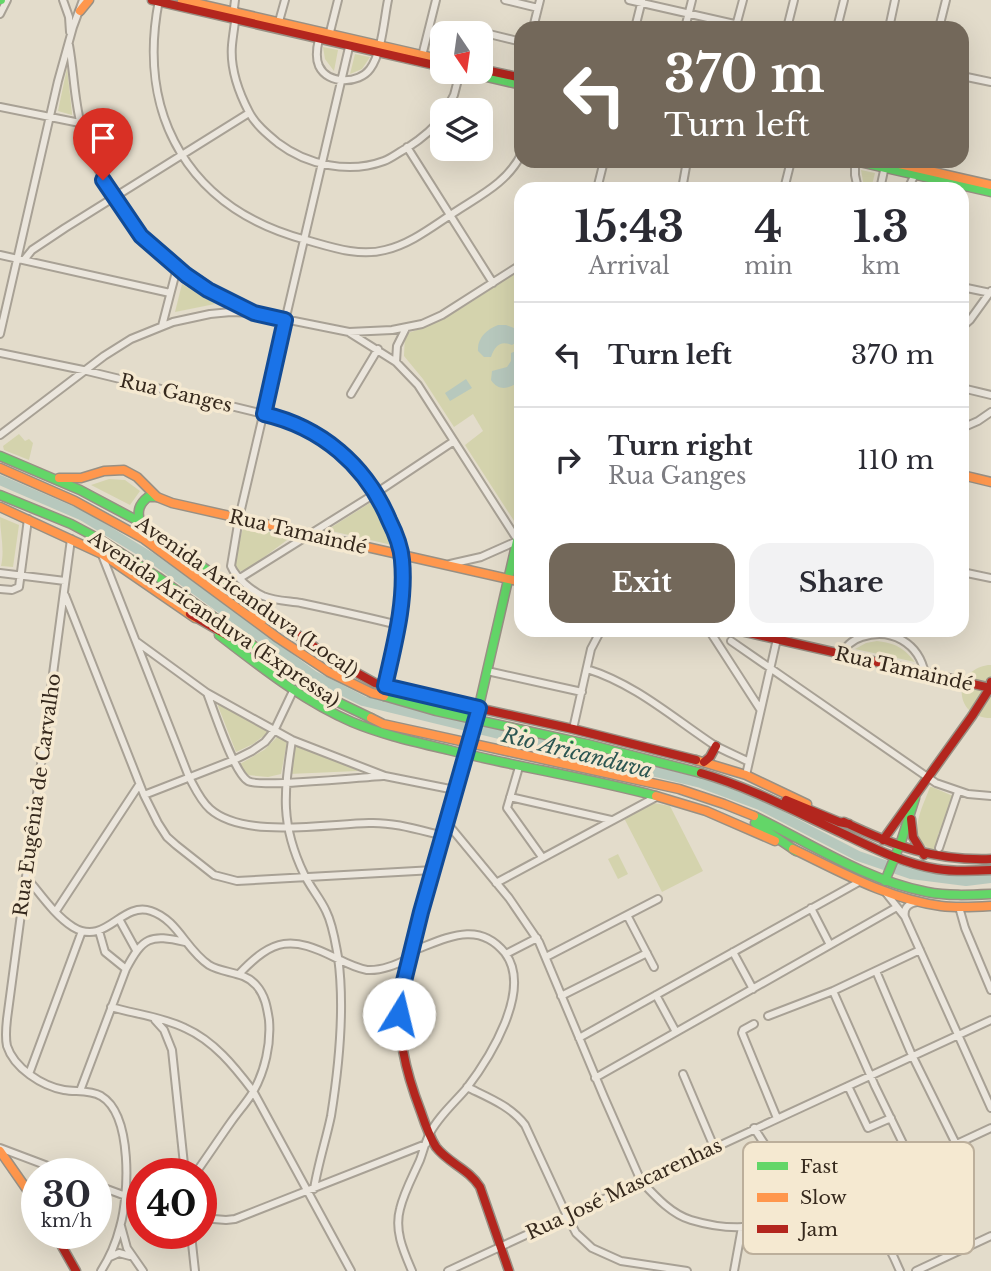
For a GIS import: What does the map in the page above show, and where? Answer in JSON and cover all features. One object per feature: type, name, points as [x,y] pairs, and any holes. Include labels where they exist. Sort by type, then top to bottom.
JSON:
[{"type":"main road","points":[[80,11],[89,0]]},
{"type":"main road","points":[[182,0],[235,17]]},
{"type":"main road","points":[[156,1],[430,59]]},
{"type":"main road","points":[[421,58],[430,62]]},
{"type":"main road","points":[[494,73],[514,79]]},
{"type":"main road","points":[[494,77],[514,80]]},
{"type":"main road","points":[[910,168],[940,182]]},
{"type":"main road","points":[[916,172],[991,185]]},
{"type":"main road","points":[[969,189],[991,192]]},
{"type":"main road","name":"Avenida Aricanduva (Local)","points":[[0,456],[80,489],[140,522],[330,658],[385,686],[573,729],[746,775],[883,840],[924,855],[948,859],[991,859]]},
{"type":"main road","points":[[0,468],[75,501],[144,538],[278,638],[320,666],[372,693],[475,723],[666,762],[767,792],[849,824]]},
{"type":"main road","points":[[52,477],[81,478],[104,471],[124,470],[137,477],[157,497]]},
{"type":"main road","points":[[969,477],[991,482]]},
{"type":"main road","name":"Avenida Aricanduva (Expressa)","points":[[0,495],[71,524],[101,540],[158,577],[321,694],[383,724],[471,741],[679,789],[750,814],[886,879],[934,894],[991,894]]},
{"type":"main road","points":[[140,522],[140,504],[148,497],[157,497]]},
{"type":"main road","name":"Rua Tamaindé","points":[[157,497],[173,503],[514,580]]},
{"type":"main road","points":[[0,507],[102,554],[294,689],[328,711],[363,726],[519,767],[656,797],[717,815],[859,882],[917,902],[959,907],[991,906]]},
{"type":"main road","points":[[509,1271],[476,1179],[469,1171],[442,1153],[429,1134],[404,1063],[400,1039],[400,1001],[421,912],[471,741],[514,560]]},
{"type":"main road","points":[[251,601],[255,612],[320,666]]},
{"type":"main road","points":[[190,614],[266,655]]},
{"type":"main road","name":"Rua Tamaindé","points":[[767,637],[842,656],[991,687]]},
{"type":"main road","points":[[883,840],[991,687]]},
{"type":"main road","points":[[704,762],[716,746]]},
{"type":"main road","points":[[740,785],[898,860],[936,869],[991,870]]},
{"type":"main road","points":[[679,789],[755,824],[796,851]]},
{"type":"main road","points":[[886,879],[898,860],[916,795]]},
{"type":"main road","points":[[911,815],[913,837],[924,855]]},
{"type":"main road","points":[[0,1149],[21,1180]]},
{"type":"main road","points":[[64,1249],[76,1271]]},
{"type":"street","points":[[0,14],[7,0]]},
{"type":"street","points":[[0,334],[20,260],[49,117],[69,46],[69,17],[63,0]]},
{"type":"street","points":[[70,37],[83,0]]},
{"type":"street","points":[[235,0],[232,64],[237,86],[249,113],[260,127],[285,148],[308,160],[321,163],[341,167],[366,166],[384,161],[430,131]]},
{"type":"street","points":[[278,26],[285,0]]},
{"type":"street","points":[[338,0],[317,53],[319,66],[327,74],[341,80],[358,78],[372,66],[388,0]]},
{"type":"street","points":[[421,58],[436,0]]},
{"type":"street","points":[[505,0],[539,4],[535,21]]},
{"type":"street","points":[[629,0],[716,21]]},
{"type":"street","points":[[687,21],[692,0]]},
{"type":"street","points":[[737,21],[743,0]]},
{"type":"street","points":[[789,21],[794,0]]},
{"type":"street","points":[[839,21],[844,0]]},
{"type":"street","points":[[890,21],[895,0]]},
{"type":"street","points":[[941,21],[946,0]]},
{"type":"street","points":[[156,1],[153,48],[155,84],[168,128],[182,155],[204,184],[235,210],[267,227],[304,240],[358,253],[383,251],[404,244],[490,191],[514,166]]},
{"type":"street","points":[[637,21],[641,1]]},
{"type":"street","points":[[494,35],[514,40]]},
{"type":"street","points":[[350,42],[239,518],[232,568],[240,578],[268,598],[398,625]]},
{"type":"street","points":[[69,46],[80,123],[94,161],[103,180],[141,236],[177,268],[208,290],[254,313]]},
{"type":"street","points":[[969,79],[991,82]]},
{"type":"street","points":[[0,107],[80,123]]},
{"type":"street","points":[[20,260],[114,197],[249,113]]},
{"type":"street","points":[[407,147],[493,283]]},
{"type":"street","points":[[911,182],[916,172]]},
{"type":"street","points":[[0,255],[170,292]]},
{"type":"street","points":[[162,326],[177,268]]},
{"type":"street","points":[[1,434],[83,370],[131,339],[162,326],[210,314],[231,312],[254,313],[349,332],[406,328],[442,315],[514,269]]},
{"type":"street","points":[[969,288],[991,292],[969,321]]},
{"type":"street","points":[[396,362],[397,346],[406,328]]},
{"type":"street","points":[[349,332],[396,362],[418,384],[514,533]]},
{"type":"street","points":[[370,332],[370,345]]},
{"type":"street","points":[[351,394],[378,349]]},
{"type":"street","name":"Rua Ganges","points":[[0,353],[83,370],[264,414],[296,424],[327,441],[359,469],[376,493],[391,524],[401,555],[402,601],[385,686]]},
{"type":"street","points":[[969,390],[991,395]]},
{"type":"street","points":[[969,425],[991,412]]},
{"type":"street","points":[[240,578],[454,441]]},
{"type":"street","points":[[0,589],[17,590],[19,587],[28,519]]},
{"type":"street","name":"Rua Eugênia de Carvalho","points":[[71,538],[5,1028],[11,1054],[29,1074],[52,1087],[100,1096],[118,1116],[125,1146],[125,1196],[121,1226],[110,1256],[101,1271]]},
{"type":"street","points":[[446,565],[481,557],[514,544]]},
{"type":"street","points":[[102,554],[190,777],[200,798],[209,808],[220,817],[254,827],[372,823],[444,835]]},
{"type":"street","points":[[0,573],[65,581]]},
{"type":"street","points":[[969,573],[991,578]]},
{"type":"street","points":[[64,593],[139,785],[158,823],[167,837],[214,875],[246,881],[434,870]]},
{"type":"street","points":[[573,729],[591,649],[597,637]]},
{"type":"street","points":[[714,637],[760,709]]},
{"type":"street","points":[[842,656],[848,645],[864,637]]},
{"type":"street","points":[[899,637],[916,651],[925,674]]},
{"type":"street","points":[[746,775],[776,639]]},
{"type":"street","points":[[136,641],[207,694],[292,740],[385,776],[455,790]]},
{"type":"street","points":[[731,641],[928,777],[958,792],[991,796]]},
{"type":"street","points":[[587,669],[608,675],[643,695],[716,746],[749,762]]},
{"type":"street","points":[[487,671],[582,692]]},
{"type":"street","points":[[144,795],[234,760],[265,742],[274,731],[294,689]]},
{"type":"street","points":[[207,694],[234,760],[249,782],[285,783],[385,776]]},
{"type":"street","points":[[292,740],[285,783],[288,827],[306,878],[329,917],[338,959],[340,1006],[337,1072],[330,1118],[311,1190]]},
{"type":"street","points":[[519,767],[507,808],[542,857]]},
{"type":"street","points":[[56,911],[139,785]]},
{"type":"street","points":[[939,848],[958,792]]},
{"type":"street","points":[[510,797],[611,820]]},
{"type":"street","points":[[496,883],[656,797]]},
{"type":"street","points":[[447,823],[537,937],[641,1181],[676,1213],[690,1220],[742,1227],[734,1271]]},
{"type":"street","points":[[26,877],[56,911],[82,931],[99,931],[138,909],[149,910],[169,921],[191,950],[209,965],[248,978],[262,993],[270,1026],[266,1058],[253,1091],[206,1158]]},
{"type":"street","points":[[579,1038],[859,882]]},
{"type":"street","points":[[886,893],[905,917]]},
{"type":"street","points":[[545,957],[658,899]]},
{"type":"street","points":[[917,902],[907,906],[905,917],[991,1108]]},
{"type":"street","points":[[595,1078],[897,907]]},
{"type":"street","points":[[959,907],[991,990]]},
{"type":"street","points":[[811,908],[830,945]]},
{"type":"street","points":[[627,915],[654,967]]},
{"type":"street","points":[[119,919],[136,950]]},
{"type":"street","points":[[29,1074],[82,931]]},
{"type":"street","points":[[99,931],[104,951],[126,969]]},
{"type":"street","points":[[239,974],[261,953],[282,943],[306,944],[350,965],[368,970],[396,965],[411,954],[462,934],[474,933],[489,939],[506,954],[514,979],[513,998],[500,1034],[467,1087],[429,1134],[400,1207],[399,1237],[412,1271]]},
{"type":"street","points":[[506,954],[537,937]]},
{"type":"street","points":[[80,1091],[126,969],[136,950],[146,941],[160,938],[185,942]]},
{"type":"street","points":[[768,1016],[833,990],[919,950]]},
{"type":"street","points":[[733,952],[753,989]]},
{"type":"street","points":[[561,996],[647,953]]},
{"type":"street","points":[[876,971],[955,1142]]},
{"type":"street","points":[[833,990],[902,1142]]},
{"type":"street","points":[[656,995],[676,1032]]},
{"type":"street","points":[[111,1007],[187,1028],[207,1041],[231,1063],[253,1091],[311,1190],[351,1271]]},
{"type":"street","points":[[154,1018],[164,1030],[172,1050],[183,1158]]},
{"type":"street","name":"Rua José Mascarenhas","points":[[448,1271],[991,1020]]},
{"type":"street","points":[[754,1024],[741,1032],[777,1118]]},
{"type":"street","points":[[682,1073],[714,1147]]},
{"type":"street","points":[[848,1086],[868,1128],[891,1118]]},
{"type":"street","points":[[467,1087],[520,1118],[567,1216],[582,1239],[592,1248],[604,1255],[634,1264],[687,1271]]},
{"type":"street","points":[[754,1128],[763,1142]]},
{"type":"street","points":[[960,1142],[991,1128]]},
{"type":"street","points":[[217,1220],[236,1219],[426,1143]]},
{"type":"street","points":[[0,1149],[25,1158]]},
{"type":"street","points":[[112,1191],[125,1196]]},
{"type":"street","points":[[121,1226],[132,1257],[143,1271]]},
{"type":"street","points":[[974,1243],[991,1236]]},
{"type":"street","points":[[193,1249],[195,1271]]},
{"type":"street","points":[[110,1256],[119,1253],[132,1257]]},
{"type":"street","points":[[892,1254],[900,1271]]},
{"type":"street","points":[[916,1271],[951,1254]]},
{"type":"green space","points":[[323,47],[338,50],[334,71],[325,59]]},
{"type":"green space","points":[[355,54],[370,57],[362,69],[350,74]]},
{"type":"green space","points":[[67,68],[72,113],[72,115],[58,111]]},
{"type":"green space","points":[[861,170],[875,173],[873,182],[863,182]]},
{"type":"green space","points":[[514,274],[514,521],[465,445],[483,431],[473,414],[454,427],[423,379],[404,356],[405,334],[436,322]]},
{"type":"green space","points":[[182,284],[215,304],[175,312]]},
{"type":"green space","points":[[19,434],[25,441],[29,439],[33,443],[29,460],[4,450],[3,446]]},
{"type":"green space","points":[[109,479],[125,480],[140,491],[130,505],[91,485]]},
{"type":"green space","points":[[373,501],[392,545],[327,530]]},
{"type":"green space","points":[[0,517],[19,525],[13,567],[1,566]]},
{"type":"green space","points":[[243,528],[291,537],[247,570],[239,571],[234,563]]},
{"type":"green space","points":[[877,641],[899,647],[915,662],[855,649]]},
{"type":"green space","points":[[991,665],[991,718],[970,711],[962,694],[963,684],[968,676],[976,669]]},
{"type":"green space","points":[[219,703],[270,731],[253,744],[236,752]]},
{"type":"green space","points":[[277,737],[287,742],[281,774],[268,777],[247,775],[240,764],[264,750]]},
{"type":"green space","points":[[295,745],[358,769],[289,774]]},
{"type":"green space","points":[[930,787],[953,796],[938,834],[940,838],[936,851],[920,840],[917,832],[920,814]]},
{"type":"green space","points":[[654,803],[670,806],[703,871],[662,892],[624,818]]},
{"type":"green space","points":[[618,854],[628,874],[618,879],[608,859]]},
{"type":"shaded area","points":[[498,325],[514,328],[514,344],[498,345],[491,357],[484,357],[478,351],[479,342],[490,329]]},
{"type":"shaded area","points":[[514,352],[514,385],[498,387],[491,380],[492,371],[507,367],[511,361],[511,353]]},
{"type":"shaded area","points":[[466,379],[472,388],[450,401],[445,393]]},
{"type":"waterway","name":"Rio Aricanduva","points":[[0,480],[83,516],[152,558],[314,676],[363,701],[701,783],[760,805],[858,856],[911,874],[966,881],[991,878]]},
{"type":"traffic: fast","points":[[494,79],[514,83]]},
{"type":"traffic: fast","points":[[886,168],[947,182]]},
{"type":"traffic: fast","points":[[969,187],[991,192]]},
{"type":"traffic: fast","points":[[0,456],[80,490],[140,522],[274,618]]},
{"type":"traffic: fast","points":[[0,495],[71,524],[101,540],[158,577],[321,694],[371,718]]},
{"type":"traffic: fast","points":[[140,522],[139,511],[143,502],[148,497],[157,497]]},
{"type":"traffic: fast","points":[[473,732],[514,554]]},
{"type":"traffic: fast","points":[[219,635],[299,694],[364,727],[449,750],[656,796]]},
{"type":"traffic: fast","points":[[384,696],[436,711],[587,744],[701,773]]},
{"type":"traffic: fast","points":[[885,881],[915,798]]},
{"type":"traffic: fast","points":[[754,816],[838,860],[882,879],[927,892],[991,894]]},
{"type":"traffic: fast","points":[[755,823],[796,851]]},
{"type":"traffic: slow","points":[[80,11],[89,0]]},
{"type":"traffic: slow","points":[[182,0],[430,57]]},
{"type":"traffic: slow","points":[[917,168],[991,185]]},
{"type":"traffic: slow","points":[[0,468],[75,501],[144,539],[278,638],[329,672],[384,696]]},
{"type":"traffic: slow","points":[[59,478],[81,478],[104,471],[124,470],[137,477],[157,497],[172,503],[514,580]]},
{"type":"traffic: slow","points":[[969,477],[991,482]]},
{"type":"traffic: slow","points":[[0,507],[102,554],[195,618]]},
{"type":"traffic: slow","points":[[251,602],[253,610],[264,619]]},
{"type":"traffic: slow","points":[[371,718],[383,724],[679,789],[754,816]]},
{"type":"traffic: slow","points":[[402,989],[473,732]]},
{"type":"traffic: slow","points":[[696,760],[746,775],[807,804]]},
{"type":"traffic: slow","points":[[656,796],[706,811],[775,841]]},
{"type":"traffic: slow","points":[[793,849],[865,884],[902,897],[941,906],[991,906]]},
{"type":"traffic: slow","points":[[0,1151],[21,1181]]},
{"type":"traffic: jam","points":[[152,0],[430,64]]},
{"type":"traffic: jam","points":[[494,72],[514,76]]},
{"type":"traffic: jam","points":[[190,614],[230,637]]},
{"type":"traffic: jam","points":[[274,618],[330,658],[375,683],[696,760]]},
{"type":"traffic: jam","points":[[767,637],[991,688]]},
{"type":"traffic: jam","points":[[883,840],[972,716],[991,682]]},
{"type":"traffic: jam","points":[[704,762],[716,746]]},
{"type":"traffic: jam","points":[[701,773],[757,793],[902,860],[944,870],[991,870]]},
{"type":"traffic: jam","points":[[786,800],[849,824]]},
{"type":"traffic: jam","points":[[911,819],[913,837],[924,855]]},
{"type":"traffic: jam","points":[[844,822],[915,850],[951,857],[991,859]]},
{"type":"traffic: jam","points":[[402,989],[400,1021],[403,1052],[426,1125],[441,1153],[470,1175],[480,1187],[509,1271]]},
{"type":"traffic: jam","points":[[64,1249],[76,1271]]},
{"type":"route","points":[[103,180],[141,236],[186,275],[208,290],[254,313],[285,320],[264,414],[296,424],[317,435],[353,463],[376,493],[398,541],[402,563],[402,601],[385,686],[479,708],[421,912],[403,985],[399,1014]]}]
